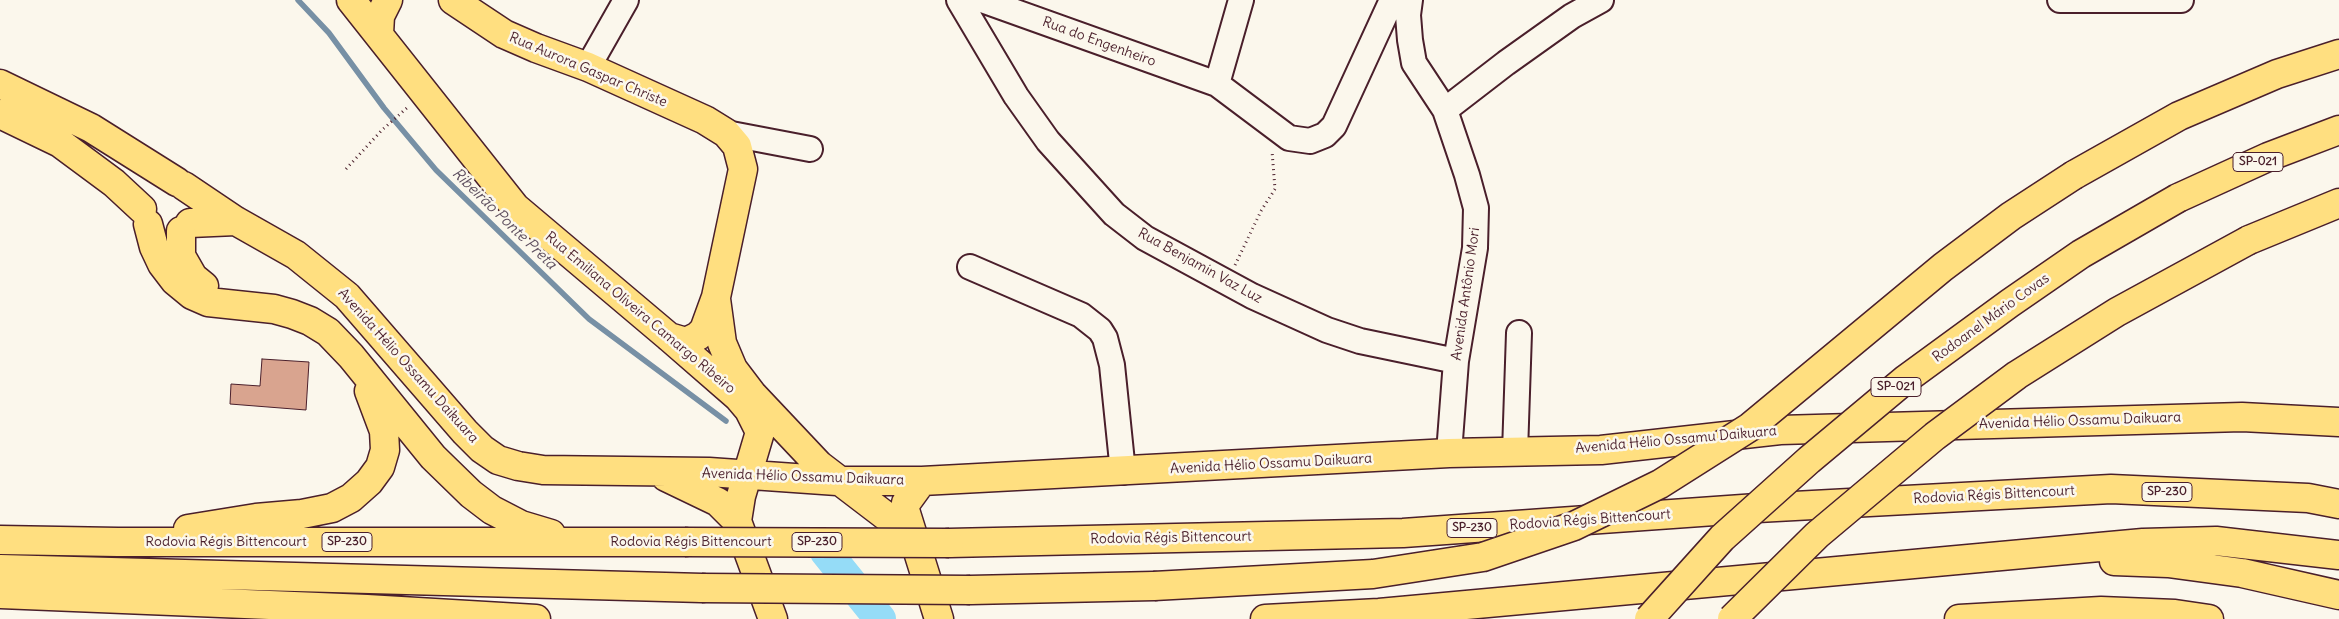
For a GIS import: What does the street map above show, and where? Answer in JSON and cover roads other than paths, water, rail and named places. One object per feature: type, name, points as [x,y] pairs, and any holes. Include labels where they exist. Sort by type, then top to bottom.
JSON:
[{"type":"main road","name":"Rua Emiliana Oliveira Camargo Ribeiro","points":[[351,0],[515,207],[669,336],[750,410],[760,432],[752,477],[737,522]]},
{"type":"main road","points":[[379,34],[380,16],[388,0]]},
{"type":"main road","name":"Rua Aurora Gaspar Christe","points":[[453,0],[504,34],[588,67],[705,120],[726,133]]},
{"type":"main road","points":[[0,569],[702,588],[970,590],[1154,586],[1373,574],[1483,557],[1574,526],[1660,484],[1750,427],[1943,267],[2011,216],[2074,175],[2179,116],[2277,74],[2339,54]]},
{"type":"main road","name":"Avenida Hélio Ossamu Daikuara","points":[[0,84],[91,128],[236,221],[296,255],[347,296],[482,449],[498,460],[518,466],[543,470],[709,472],[752,477],[837,481],[922,481],[1123,472],[1449,453],[1601,450],[1780,430],[2242,416],[2339,422]]},
{"type":"main road","points":[[0,114],[60,143],[114,182],[160,233],[167,234],[186,227],[236,221]]},
{"type":"main road","name":"Rodoanel Mário Covas","points":[[1648,619],[1722,538],[1809,460],[1906,379],[2010,303],[2080,254],[2178,198],[2268,158],[2339,130]]},
{"type":"main road","points":[[669,336],[686,342],[698,336],[704,330],[716,297],[743,169],[738,146],[726,133]]},
{"type":"main road","points":[[240,306],[207,288],[194,277],[181,256],[186,227],[195,208],[194,199],[180,184],[160,183],[152,186],[143,200],[145,216],[154,247],[162,264],[186,290],[208,302],[240,306],[274,309],[310,321],[328,332],[351,356],[434,457],[471,494],[492,510],[521,525],[577,542]]},
{"type":"main road","points":[[1732,619],[1817,535],[1934,436],[2017,375],[2117,312],[2249,240],[2339,203]]},
{"type":"main road","points":[[716,297],[722,344],[733,369],[771,416],[837,481],[906,532],[939,619]]},
{"type":"main road","points":[[118,542],[256,518],[302,514],[332,508],[351,498],[369,482],[380,467],[384,450],[384,431],[379,413],[351,356]]},
{"type":"main road","points":[[709,472],[736,461],[757,443]]},
{"type":"main road","name":"Avenida Hélio Ossamu Daikuara","points":[[653,472],[693,488],[718,502],[737,522]]},
{"type":"main road","points":[[752,477],[800,489],[906,532]]},
{"type":"main road","name":"Avenida Hélio Ossamu Daikuara","points":[[906,532],[905,506],[922,481]]},
{"type":"main road","name":"Rodovia Régis Bittencourt","points":[[0,540],[118,542],[949,544],[1403,533],[1756,508],[2111,489],[2308,498],[2339,504]]},
{"type":"main road","points":[[737,522],[773,619]]},
{"type":"main road","points":[[1265,619],[1379,613],[2143,543],[2216,541],[2339,555]]},
{"type":"main road","points":[[2012,556],[2168,563],[2242,573],[2339,595]]},
{"type":"main road","points":[[0,594],[357,608],[536,619]]},
{"type":"main road","points":[[1959,619],[2101,611],[2175,614],[2209,619]]},
{"type":"street","points":[[588,67],[626,0]]},
{"type":"street","name":"Rua Benjamin Vaz Luz","points":[[959,0],[1016,96],[1048,141],[1084,184],[1114,214],[1145,238],[1226,282],[1327,330],[1360,342],[1456,361]]},
{"type":"street","name":"Rua do Engenheiro","points":[[982,0],[1217,84],[1289,138],[1310,141],[1325,135],[1334,126],[1392,0]]},
{"type":"street","points":[[1217,84],[1241,0]]},
{"type":"street","name":"Avenida Antônio Mori","points":[[1410,0],[1409,23],[1414,63],[1444,110],[1476,208],[1475,248],[1456,361],[1449,453]]},
{"type":"street","points":[[1444,110],[1572,16],[1601,0]]},
{"type":"street","points":[[2060,0],[2181,0]]},
{"type":"street","points":[[726,133],[810,149]]},
{"type":"street","points":[[970,267],[1081,315],[1100,330],[1105,338],[1112,365],[1123,472]]},
{"type":"street","points":[[1515,452],[1519,333]]},
{"type":"waterway","name":"Ribeirão Ponte Preta","points":[[298,0],[329,33],[384,108],[436,170],[589,319],[726,421]]},
{"type":"waterway","points":[[826,552],[880,619]]}]
